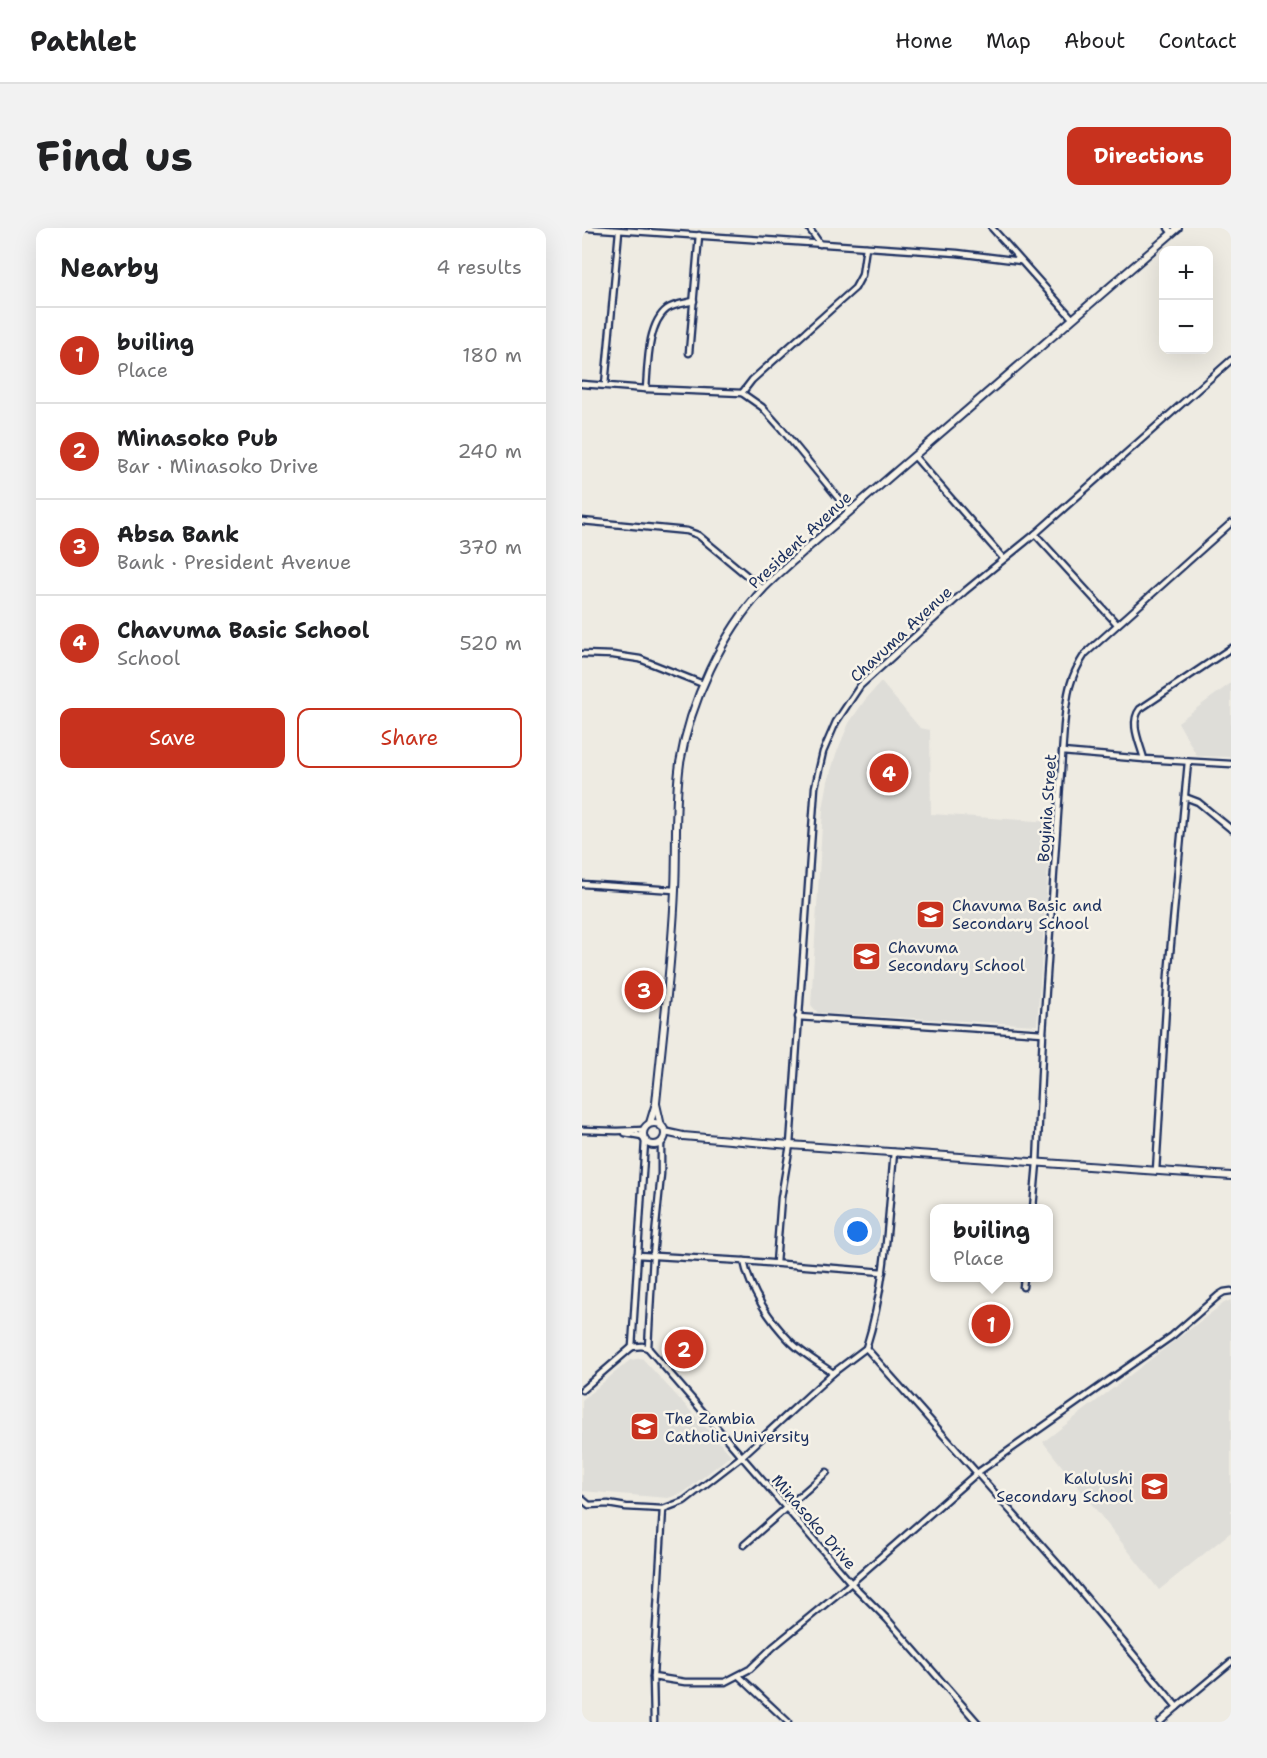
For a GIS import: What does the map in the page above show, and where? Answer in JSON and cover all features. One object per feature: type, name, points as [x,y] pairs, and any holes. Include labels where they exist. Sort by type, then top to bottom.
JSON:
[{"type":"street","points":[[587,228],[957,253],[1021,261]]},
{"type":"street","points":[[809,228],[820,244]]},
{"type":"street","points":[[993,228],[1072,318]]},
{"type":"street","points":[[993,228],[1072,318]]},
{"type":"street","name":"President Avenue","points":[[650,1123],[656,1103],[669,978],[675,890],[676,803],[680,763],[703,684],[722,647],[763,590],[849,511],[915,457],[1173,230]]},
{"type":"street","points":[[605,385],[619,231]]},
{"type":"street","points":[[689,353],[699,235]]},
{"type":"street","points":[[742,393],[757,376],[855,288],[862,275],[867,247]]},
{"type":"street","points":[[646,389],[649,349],[660,318],[670,307],[694,301]]},
{"type":"street","name":"Chavuma Avenue","points":[[776,1263],[781,1198],[790,1145],[815,787],[823,753],[836,722],[860,686],[902,646],[1003,558],[1035,534],[1231,360]]},
{"type":"street","points":[[582,384],[742,393],[762,407],[849,511]]},
{"type":"street","points":[[915,457],[1003,558]]},
{"type":"street","points":[[582,521],[687,531],[698,535],[763,590]]},
{"type":"street","name":"Boyinia Street","points":[[1033,1204],[1062,752],[1067,695],[1073,673],[1085,654],[1231,523]]},
{"type":"street","points":[[1035,534],[1117,624]]},
{"type":"street","points":[[1144,759],[1135,724],[1135,715],[1140,709],[1231,648]]},
{"type":"street","points":[[582,654],[640,659],[703,684]]},
{"type":"street","points":[[1062,752],[1231,764]]},
{"type":"street","points":[[1156,1171],[1168,975],[1188,762]]},
{"type":"street","points":[[1185,797],[1198,802],[1231,829]]},
{"type":"street","points":[[582,884],[675,890]]},
{"type":"street","points":[[798,1017],[1043,1034]]},
{"type":"street","name":"President Avenue","points":[[656,1103],[662,1135]]},
{"type":"street","points":[[632,1347],[644,1136],[650,1123],[662,1135],[1231,1176]]},
{"type":"street","points":[[582,1130],[617,1131],[644,1136],[652,1145],[662,1135]]},
{"type":"street","points":[[582,1390],[632,1347],[648,1348],[662,1135]]},
{"type":"street","points":[[582,1511],[589,1505],[608,1504],[663,1509],[695,1494],[741,1457],[833,1373],[866,1348],[875,1320],[883,1272],[894,1152]]},
{"type":"street","points":[[636,1255],[883,1272]]},
{"type":"street","points":[[744,1261],[747,1277],[755,1295],[783,1333],[792,1343],[833,1373]]},
{"type":"street","points":[[1023,1287],[1024,1282]]},
{"type":"street","points":[[653,1677],[685,1682],[717,1683],[725,1682],[750,1670],[773,1647],[852,1583],[977,1473],[1172,1336],[1219,1295],[1231,1291]]},
{"type":"street","name":"Minasoko Drive","points":[[648,1348],[741,1457],[977,1722]]},
{"type":"street","points":[[866,1348],[1064,1571],[1178,1707]]},
{"type":"street","points":[[744,1545],[827,1472]]},
{"type":"street","points":[[582,1499],[589,1505]]},
{"type":"street","points":[[654,1722],[653,1677],[663,1509]]},
{"type":"street","points":[[1160,1722],[1231,1662]]},
{"type":"street","points":[[739,1676],[788,1722]]},
{"type":"shaded area","name":"Chavuma Basic and Secondary School","points":[[881,682],[920,728],[930,730],[931,814],[1051,822],[1037,1025],[818,1013],[811,1005],[823,809],[828,781],[849,723]]},
{"type":"shaded area","points":[[1231,683],[1231,757],[1197,756],[1178,722]]},
{"type":"shaded area","name":"Kalulushi Secondary School","points":[[1231,1300],[1231,1532],[1159,1590],[1043,1442],[1224,1303]]},
{"type":"shaded area","name":"The Zambia Catholic University","points":[[642,1358],[731,1455],[683,1493],[668,1498],[582,1491],[582,1400],[630,1360]]},
{"type":"place","name":"Chavuma Basic School","points":[[889,773]]},
{"type":"place","name":"Chavuma Basic and Secondary School","points":[[931,914]]},
{"type":"place","name":"Chavuma Secondary School","points":[[867,956]]},
{"type":"place","name":"Absa Bank","points":[[644,990]]},
{"type":"place","name":"builing","points":[[991,1324]]},
{"type":"place","name":"Minasoko Pub","points":[[684,1349]]},
{"type":"place","name":"The Zambia Catholic University","points":[[644,1427]]},
{"type":"place","name":"Kalulushi Secondary School","points":[[1154,1487]]}]
